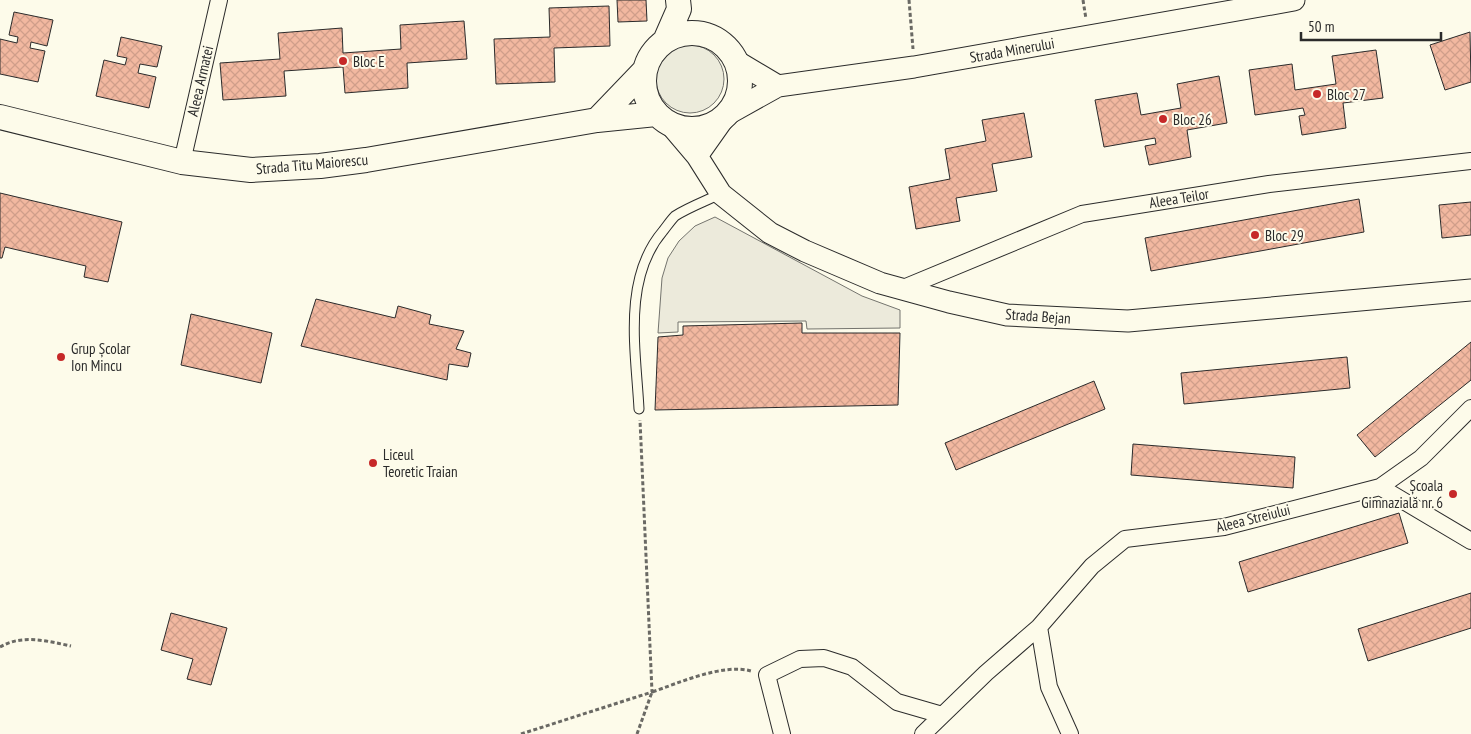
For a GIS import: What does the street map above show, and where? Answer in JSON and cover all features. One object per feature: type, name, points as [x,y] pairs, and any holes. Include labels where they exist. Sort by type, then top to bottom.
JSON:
[{"type":"main road","points":[[678,5],[708,36],[724,45],[736,61],[740,77],[738,94],[726,115],[703,128],[685,129],[662,119],[597,120],[644,71],[652,54],[665,41],[678,5]]},
{"type":"main road","points":[[665,41],[690,33],[708,36]]},
{"type":"main road","points":[[644,71],[646,98],[662,119]]},
{"type":"main road","name":"Strada Titu Maiorescu","points":[[0,117],[182,162],[252,170],[320,166],[366,160],[597,120]]},
{"type":"street","name":"Aleea Armatei","points":[[182,162],[219,0]]},
{"type":"street","name":"Strada Minerului","points":[[778,86],[914,68],[1294,0]]},
{"type":"street","points":[[736,61],[778,86]]},
{"type":"street","points":[[696,156],[726,115],[778,86]]},
{"type":"street","name":"Strada Bejan","points":[[662,119],[696,156],[721,194],[770,233],[849,270],[902,289],[1007,315],[1128,321],[1471,290]]},
{"type":"street","name":"Aleea Teilor","points":[[902,289],[1082,214],[1269,184],[1471,161]]},
{"type":"street","name":"Aleea Streiului","points":[[1039,628],[1092,566],[1125,539],[1224,527],[1380,487],[1421,458],[1471,408]]},
{"type":"street","points":[[1380,487],[1471,540]]},
{"type":"street","points":[[924,734],[942,715],[1039,628]]},
{"type":"street","points":[[1039,628],[1049,687],[1070,734]]},
{"type":"street","points":[[782,734],[767,676],[800,659],[824,658],[852,667],[897,702],[942,715]]},
{"type":"lane","points":[[640,409],[636,341],[637,283],[643,261],[654,240],[674,217],[721,194]]},
{"type":"path","points":[[908,0],[914,68]]},
{"type":"path","points":[[637,734],[652,692],[640,409]]},
{"type":"path","points":[[0,647],[12,640],[39,639],[71,646]]},
{"type":"path","points":[[521,734],[704,675],[743,669],[767,676]]},
{"type":"shaded area","points":[[697,45],[709,51],[718,60],[724,72],[722,92],[714,103],[697,113],[683,113],[666,103],[658,92],[656,72],[666,55],[677,47]]},
{"type":"shaded area","points":[[715,217],[862,296],[900,310],[900,328],[807,329],[806,321],[678,322],[678,332],[658,333],[662,278],[668,258],[679,241],[695,226]]},
{"type":"building","points":[[617,0],[646,0],[647,21],[618,22]]},
{"type":"building","points":[[609,6],[610,46],[554,48],[555,82],[496,84],[494,39],[550,37],[549,8]]},
{"type":"building","points":[[14,12],[53,20],[47,46],[31,42],[30,48],[45,51],[38,82],[0,74],[0,39],[17,43],[18,37],[9,35]]},
{"type":"building","name":"Bloc E","points":[[464,21],[467,59],[407,63],[408,88],[345,93],[343,67],[284,71],[286,96],[223,100],[220,63],[280,59],[278,33],[342,28],[343,53],[401,49],[400,25]]},
{"type":"building","points":[[1470,32],[1471,82],[1445,90],[1430,45]]},
{"type":"building","points":[[121,37],[162,46],[157,67],[140,64],[138,73],[156,77],[149,108],[96,96],[104,60],[125,65],[127,58],[117,56]]},
{"type":"building","name":"Bloc 27","points":[[1376,50],[1383,98],[1343,103],[1346,128],[1302,135],[1299,116],[1305,115],[1303,108],[1255,115],[1249,70],[1292,64],[1295,90],[1336,84],[1332,56]]},
{"type":"building","name":"Bloc 26","points":[[1219,76],[1227,123],[1187,130],[1191,157],[1149,165],[1145,146],[1156,144],[1155,138],[1104,147],[1095,100],[1137,93],[1141,115],[1181,108],[1177,84]]},
{"type":"building","points":[[1024,113],[1032,157],[992,164],[997,191],[956,198],[960,221],[916,229],[909,187],[950,179],[945,149],[986,141],[982,120]]},
{"type":"building","points":[[0,193],[122,222],[108,282],[84,277],[86,266],[5,247],[2,258],[0,258]]},
{"type":"building","name":"Bloc 29","points":[[1359,199],[1364,232],[1151,271],[1145,238]]},
{"type":"building","points":[[1471,202],[1471,235],[1442,238],[1439,205]]},
{"type":"building","points":[[316,299],[395,318],[398,306],[431,315],[429,324],[464,331],[456,349],[471,353],[468,367],[449,364],[447,380],[301,346]]},
{"type":"building","points":[[191,314],[272,333],[261,383],[181,365]]},
{"type":"building","points":[[802,323],[802,333],[900,333],[898,405],[655,410],[658,337],[683,335],[683,326]]},
{"type":"building","points":[[1471,342],[1471,380],[1375,457],[1357,435]]},
{"type":"building","points":[[1347,357],[1350,388],[1184,404],[1181,373]]},
{"type":"building","points":[[1094,381],[1105,409],[956,470],[945,443]]},
{"type":"building","points":[[1133,444],[1295,457],[1293,488],[1131,475]]},
{"type":"building","points":[[1399,513],[1408,543],[1248,592],[1239,562]]},
{"type":"building","points":[[1471,593],[1471,628],[1368,661],[1358,629]]},
{"type":"building","points":[[171,613],[227,628],[211,685],[187,679],[193,659],[161,650]]},
{"type":"place","name":"Bloc E","points":[[343,61]]},
{"type":"place","name":"Bloc 27","points":[[1317,94]]},
{"type":"place","name":"Bloc 26","points":[[1163,119]]},
{"type":"place","name":"Bloc 29","points":[[1255,235]]},
{"type":"place","name":"Grup Școlar Ion Mincu","points":[[61,357]]},
{"type":"place","name":"Liceul Teoretic Traian","points":[[373,463]]},
{"type":"place","name":"Școala Gimnazială nr. 6","points":[[1453,494]]}]
